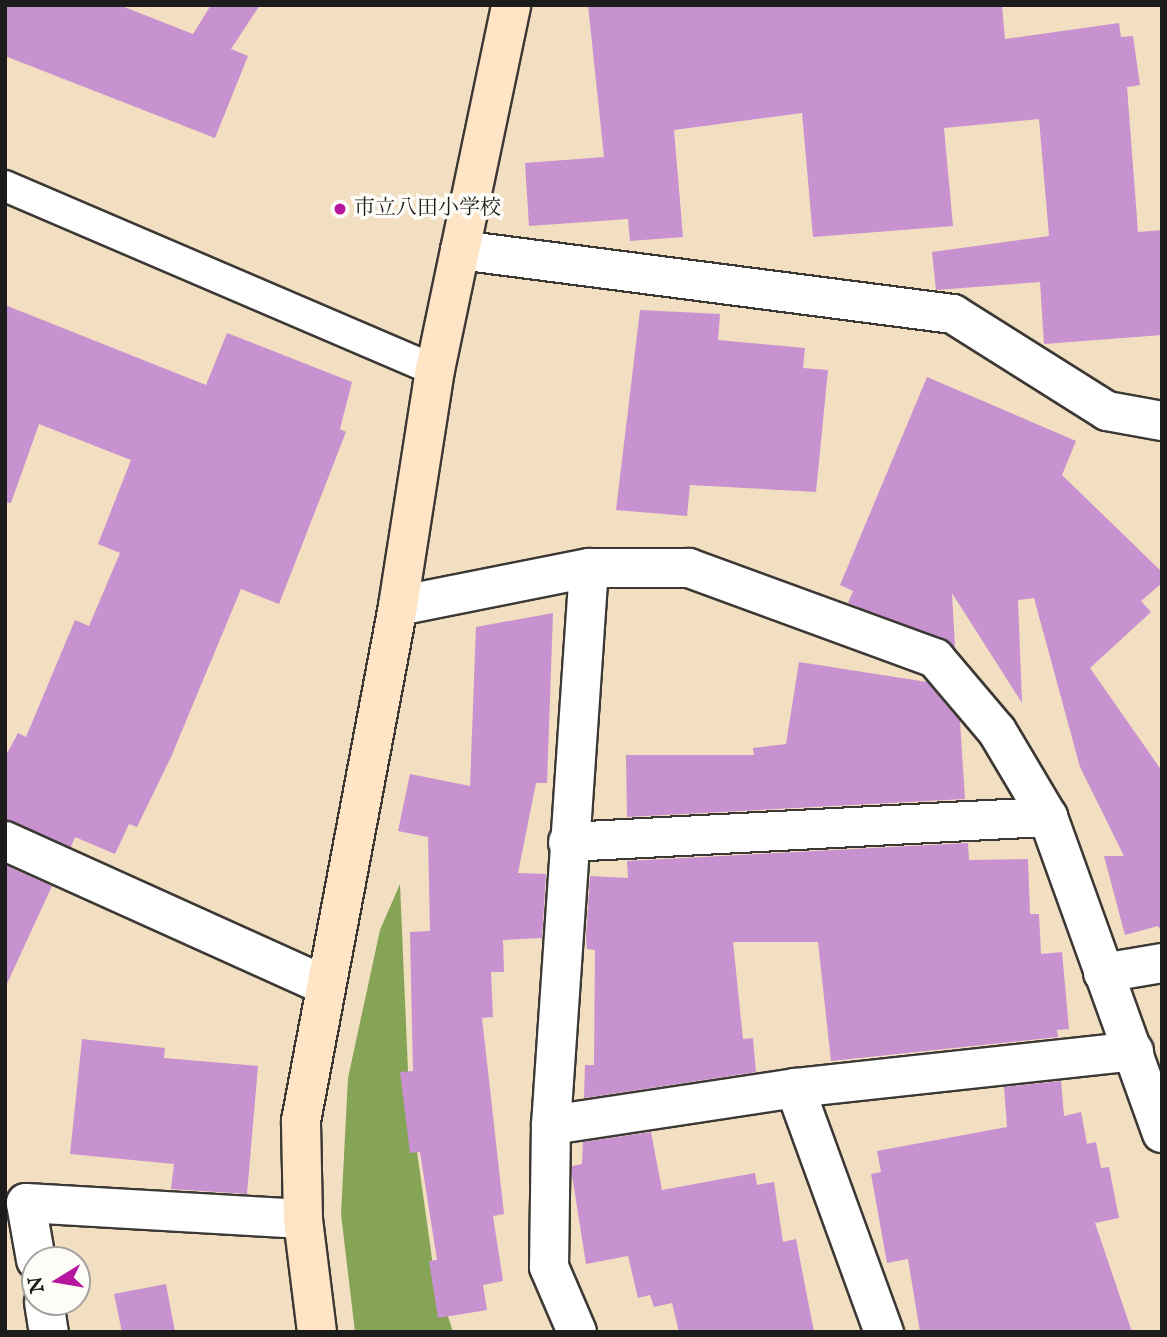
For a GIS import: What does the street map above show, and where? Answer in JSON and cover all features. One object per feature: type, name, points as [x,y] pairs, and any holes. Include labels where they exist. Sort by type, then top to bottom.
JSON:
[{"type":"street","points":[[317,1332],[303,1219],[301,1121],[322,984],[398,606],[435,370],[511,5]]},
{"type":"street","points":[[460,250],[953,314],[1107,411],[1162,421]]},
{"type":"street","points":[[398,606],[589,568],[689,568],[935,658],[997,730],[1048,817],[1162,1133]]},
{"type":"street","points":[[577,1332],[549,1267],[551,1125],[568,842],[589,568]]},
{"type":"street","points":[[568,842],[1048,817]]},
{"type":"street","points":[[5,841],[322,984]]},
{"type":"street","points":[[1103,974],[1162,963]]},
{"type":"street","points":[[551,1125],[795,1088],[1134,1051]]},
{"type":"street","points":[[795,1088],[884,1332]]},
{"type":"street","points":[[31,1246],[16,1201],[303,1219]]},
{"type":"lane","points":[[5,186],[435,370]]},
{"type":"green space","points":[[400,884],[409,1094],[434,1273],[453,1332],[355,1332],[341,1214],[348,1078],[380,930]]},
{"type":"building","points":[[5,5],[119,5],[193,34],[211,5],[260,5],[231,49],[248,56],[215,138],[5,56]]},
{"type":"building","points":[[588,5],[1002,5],[1005,39],[1119,23],[1121,37],[1133,36],[1140,85],[1127,87],[1138,232],[1162,230],[1162,335],[1044,344],[1040,282],[936,290],[932,252],[1049,236],[1039,119],[944,128],[953,226],[813,237],[802,113],[674,130],[683,237],[630,241],[628,219],[529,226],[525,163],[604,157]]},
{"type":"building","points":[[5,305],[206,385],[227,333],[352,382],[340,429],[346,432],[279,604],[241,589],[171,757],[137,827],[129,824],[115,854],[75,837],[71,847],[5,820],[5,757],[18,733],[26,737],[75,620],[89,626],[120,553],[98,544],[131,460],[39,424],[11,503],[5,502]]},
{"type":"building","points":[[640,310],[720,314],[718,340],[805,348],[803,368],[828,370],[816,492],[690,485],[687,516],[616,510]]},
{"type":"building","points":[[927,377],[1076,441],[1062,475],[1162,572],[1162,583],[1141,601],[1151,612],[1090,668],[1162,771],[1162,933],[1158,926],[1125,935],[1104,856],[1124,856],[1080,767],[1034,598],[1018,600],[1022,703],[952,593],[955,648],[848,603],[853,591],[840,585]]},
{"type":"building","points":[[553,613],[547,783],[536,783],[518,873],[546,874],[542,938],[503,940],[504,972],[491,972],[493,1017],[482,1018],[504,1214],[493,1216],[503,1281],[483,1285],[487,1310],[438,1318],[429,1261],[437,1260],[420,1152],[410,1153],[400,1072],[413,1071],[410,932],[430,931],[428,837],[398,831],[410,774],[470,786],[476,627]]},
{"type":"building","points":[[799,662],[927,682],[960,721],[965,799],[627,817],[626,755],[754,755],[753,748],[786,744]]},
{"type":"building","points":[[968,843],[969,860],[1028,859],[1030,914],[1039,914],[1041,954],[1062,952],[1069,1029],[1057,1030],[1058,1037],[831,1061],[818,942],[733,942],[743,1039],[753,1038],[756,1072],[584,1098],[585,1065],[594,1065],[595,950],[587,949],[586,937],[590,876],[628,878],[627,861]]},
{"type":"building","points":[[5,865],[52,886],[5,988]]},
{"type":"building","points":[[82,1039],[165,1048],[164,1058],[258,1066],[247,1194],[171,1189],[174,1164],[70,1154]]},
{"type":"building","points":[[1061,1081],[1064,1116],[1081,1112],[1087,1144],[1096,1142],[1101,1168],[1109,1167],[1119,1218],[1095,1223],[1132,1332],[920,1332],[908,1259],[887,1263],[871,1174],[881,1172],[877,1151],[1007,1127],[1004,1087]]},
{"type":"building","points":[[651,1132],[662,1190],[755,1173],[757,1185],[774,1182],[783,1242],[796,1239],[814,1332],[679,1332],[672,1303],[654,1307],[650,1295],[638,1298],[628,1256],[586,1264],[572,1175],[572,1166],[582,1164],[583,1142]]},
{"type":"building","points":[[166,1284],[175,1332],[122,1332],[114,1294]]},
{"type":"place","name":"市立八田小学校","points":[[340,209]]}]
